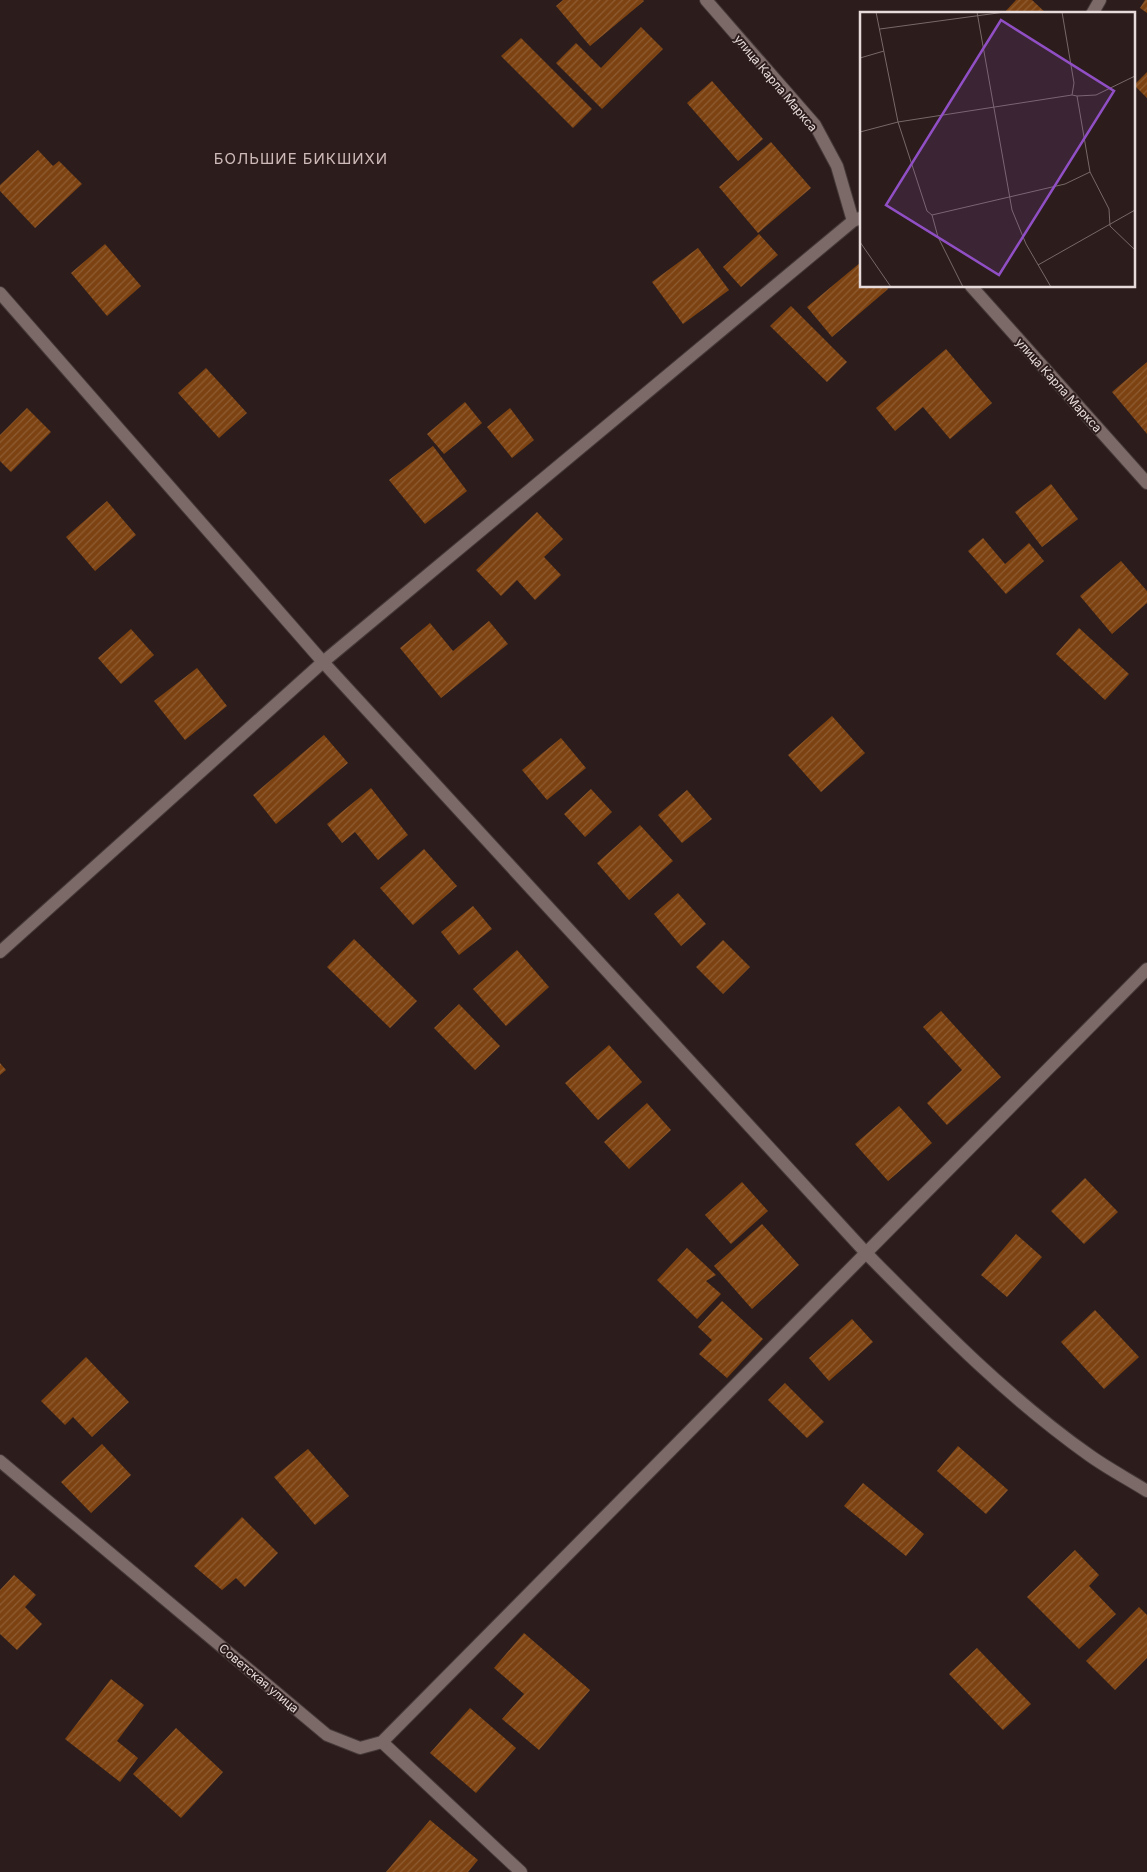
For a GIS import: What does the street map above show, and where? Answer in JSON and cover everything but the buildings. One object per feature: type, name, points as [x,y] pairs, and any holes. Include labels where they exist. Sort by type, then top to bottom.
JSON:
[{"type":"street","name":"улица Карла Маркса","points":[[706,0],[815,124],[837,166],[857,219]]},
{"type":"street","points":[[1093,12],[1100,0]]},
{"type":"street","points":[[0,952],[323,662],[857,219]]},
{"type":"street","name":"улица Карла Маркса","points":[[973,288],[1147,483]]},
{"type":"street","points":[[0,293],[323,662],[867,1254],[950,1338],[1029,1409],[1090,1456],[1147,1491]]},
{"type":"street","points":[[521,1872],[382,1742],[1147,969]]},
{"type":"street","name":"Советская улица","points":[[0,1461],[328,1736],[360,1748],[382,1742]]},
{"type":"district","name":"БОЛЬШИЕ БИКШИХИ","points":[[301,158]]}]
